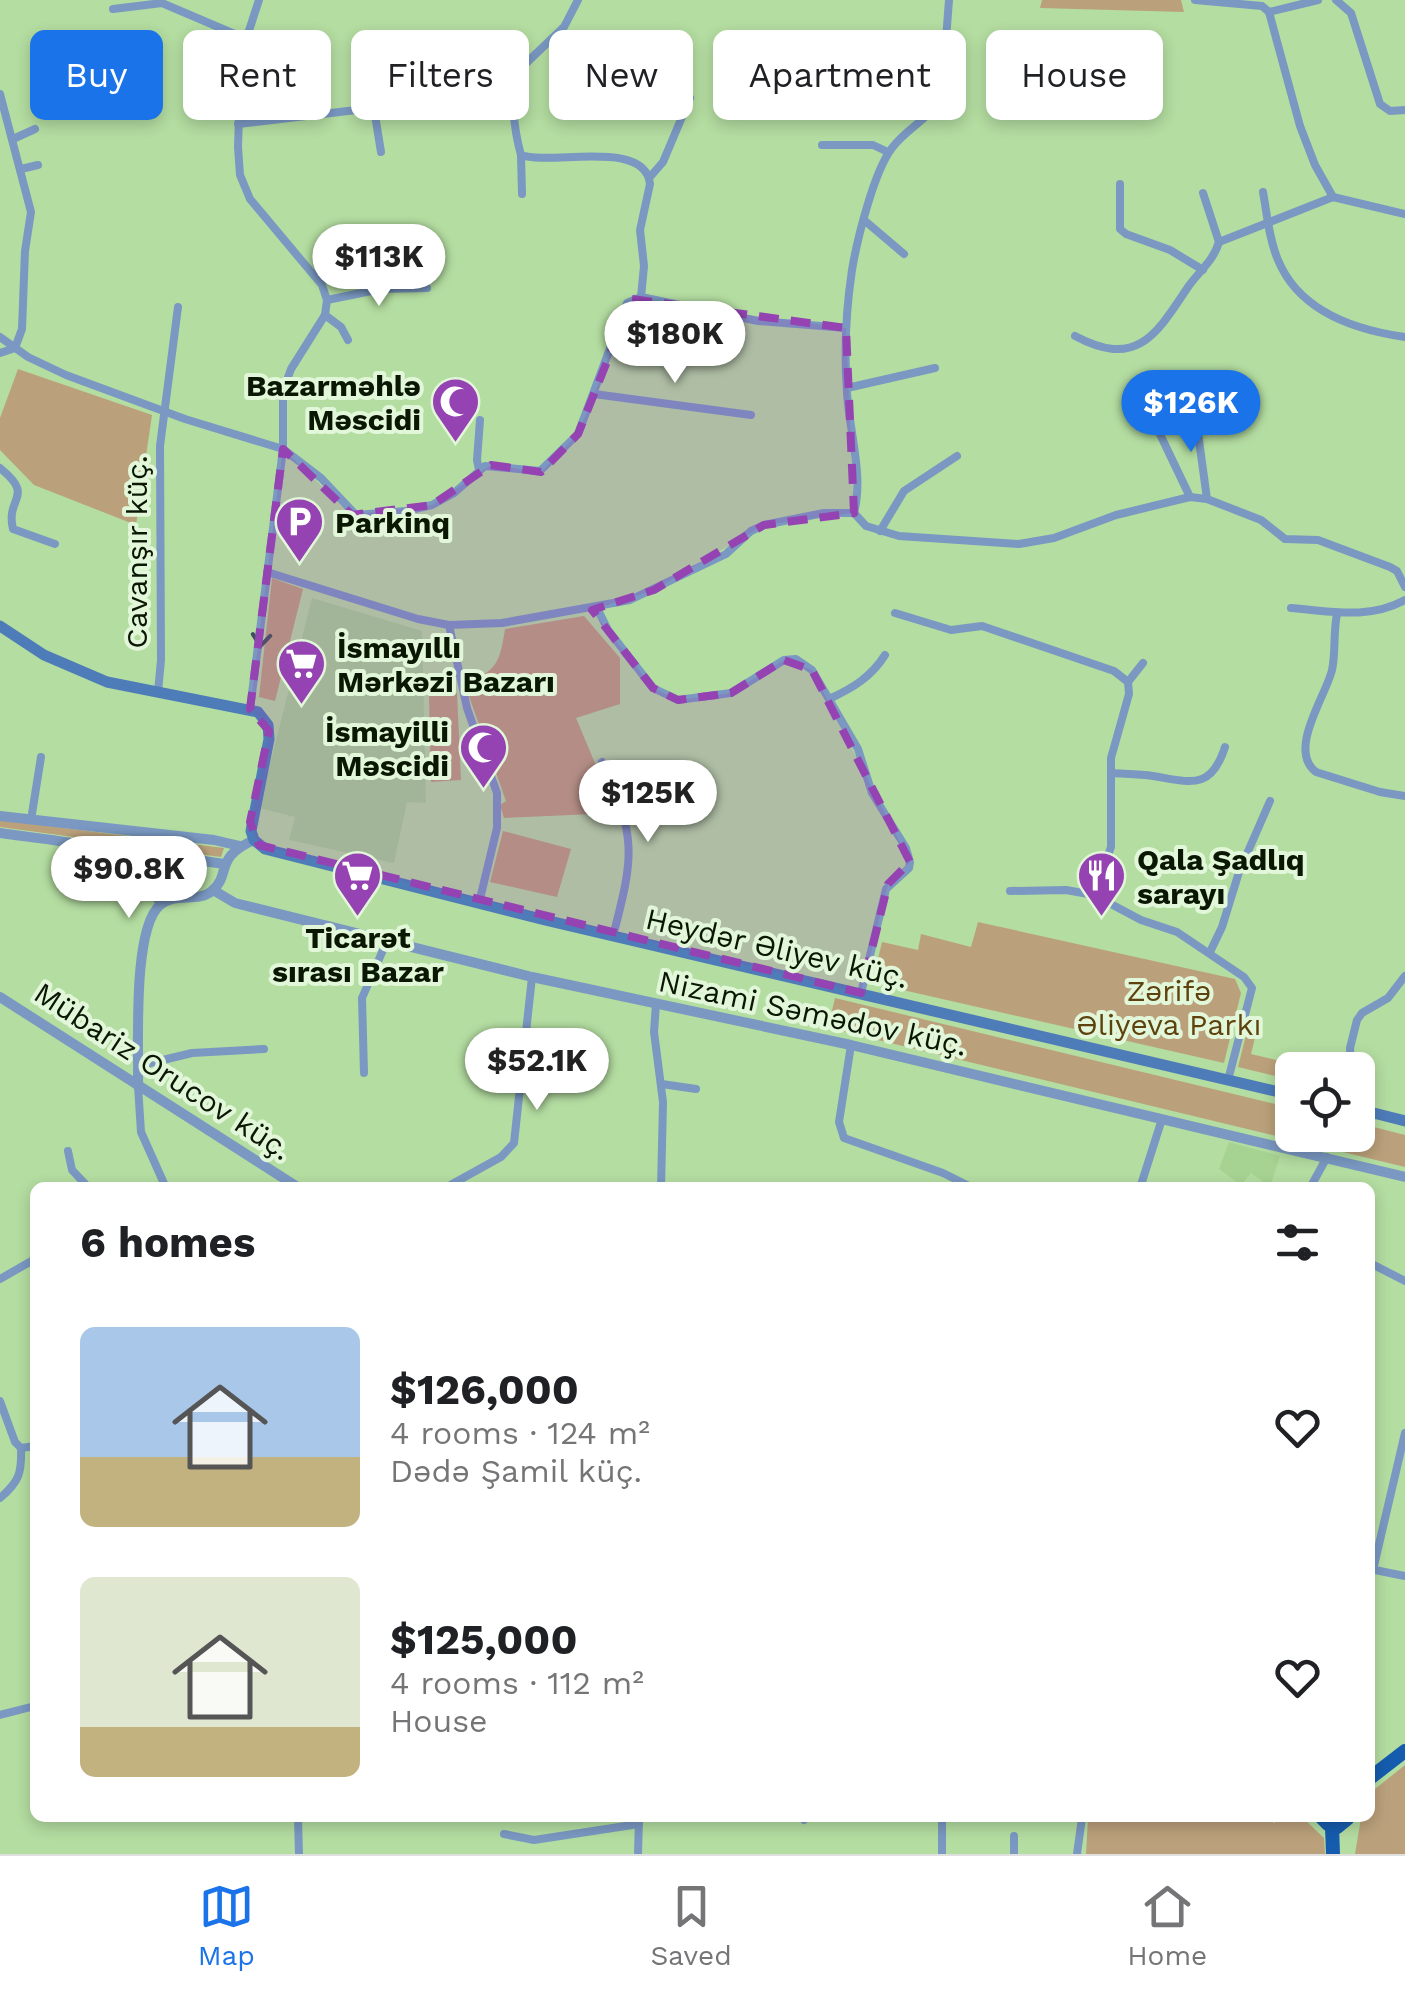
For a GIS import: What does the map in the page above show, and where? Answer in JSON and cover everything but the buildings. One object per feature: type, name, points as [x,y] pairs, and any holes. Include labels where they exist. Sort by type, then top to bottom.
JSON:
[{"type":"highway","points":[[1375,1774],[1405,1751]]},
{"type":"highway","points":[[1327,1822],[1333,1854]]},
{"type":"main road","name":"Cavanşır küç.","points":[[0,626],[44,655],[107,682],[250,709],[265,720],[269,739],[250,822],[254,840]]},
{"type":"main road","name":"Heydər Əliyev küç.","points":[[254,840],[265,850],[612,936],[1275,1090]]},
{"type":"main road","points":[[1375,1113],[1405,1120]]},
{"type":"street","points":[[247,30],[259,0]]},
{"type":"street","points":[[522,194],[521,154],[515,133],[516,78],[520,69],[564,27],[578,0]]},
{"type":"street","points":[[854,513],[858,489],[846,388],[846,328],[852,274],[864,220],[888,152],[938,104],[949,0]]},
{"type":"street","points":[[1195,0],[1262,6],[1268,12],[1300,126],[1333,197]]},
{"type":"street","points":[[1268,12],[1318,0]]},
{"type":"street","points":[[1336,0],[1351,14],[1380,104],[1390,112],[1405,110]]},
{"type":"street","points":[[113,9],[162,3],[225,30]]},
{"type":"street","points":[[0,94],[31,212],[25,250],[22,329],[15,348]]},
{"type":"street","points":[[238,124],[351,112]]},
{"type":"street","points":[[238,120],[244,190],[322,285],[327,300],[324,315],[286,378],[283,449],[250,709]]},
{"type":"street","points":[[376,120],[381,152]]},
{"type":"street","points":[[641,298],[644,266],[640,230],[650,177],[664,162],[681,120]]},
{"type":"street","points":[[12,138],[35,129]]},
{"type":"street","points":[[822,144],[873,145],[888,152]]},
{"type":"street","points":[[521,154],[534,159],[624,158],[650,177]]},
{"type":"street","points":[[21,170],[38,164]]},
{"type":"street","points":[[1120,184],[1120,229],[1170,250],[1203,270]]},
{"type":"street","points":[[1263,192],[1282,268],[1307,300],[1370,332],[1405,337]]},
{"type":"street","points":[[1076,336],[1099,348],[1116,350],[1138,346],[1154,336],[1215,256],[1219,242],[1203,193]]},
{"type":"street","points":[[1219,242],[1333,197],[1405,214]]},
{"type":"street","points":[[864,220],[904,254]]},
{"type":"street","points":[[327,300],[381,289],[427,288]]},
{"type":"street","points":[[0,337],[45,366],[164,411],[283,449],[321,478],[356,514],[432,505],[490,465],[533,471],[546,468],[578,434],[627,303],[641,298],[758,321],[846,328]]},
{"type":"street","name":"Cavanşır küç.","points":[[158,692],[160,446],[178,307]]},
{"type":"street","points":[[324,315],[341,328],[348,340]]},
{"type":"street","points":[[0,353],[15,348]]},
{"type":"street","points":[[846,388],[935,368]]},
{"type":"street","points":[[594,394],[750,415]]},
{"type":"street","points":[[479,470],[480,420]]},
{"type":"street","points":[[1158,430],[1190,497]]},
{"type":"street","points":[[1198,433],[1207,499]]},
{"type":"street","points":[[880,531],[904,491],[956,456]]},
{"type":"street","points":[[0,468],[20,489],[11,521],[13,529],[55,544]]},
{"type":"street","points":[[268,572],[332,594],[449,625],[502,623],[630,600],[726,554],[751,531],[764,525],[824,513],[854,513],[866,526],[899,536],[1019,544],[1054,538],[1116,515],[1190,497],[1207,499],[1261,520],[1285,538],[1318,540],[1390,567],[1405,587]]},
{"type":"street","points":[[1291,608],[1337,614],[1392,607],[1405,600]]},
{"type":"street","points":[[597,608],[608,630],[661,694],[678,700],[731,693],[784,660],[796,659],[812,670],[858,749],[872,793],[906,848],[910,862],[909,868],[886,889],[861,992]]},
{"type":"street","points":[[895,614],[951,630],[982,626],[1114,670],[1128,682]]},
{"type":"street","points":[[1337,614],[1332,672],[1312,716],[1308,766],[1348,782],[1405,796]]},
{"type":"street","points":[[449,625],[467,708],[497,793],[497,828],[479,903]]},
{"type":"street","points":[[830,698],[854,688],[876,670],[885,655]]},
{"type":"street","points":[[1094,895],[1111,847],[1113,744],[1129,694],[1128,682],[1143,662]]},
{"type":"street","points":[[1111,773],[1190,783],[1208,776],[1219,765],[1224,747]]},
{"type":"street","points":[[31,820],[41,757]]},
{"type":"street","points":[[602,762],[624,810],[630,835],[628,878],[612,936]]},
{"type":"street","points":[[1210,952],[1270,802]]},
{"type":"street","points":[[0,816],[240,846]]},
{"type":"street","points":[[0,834],[98,851],[136,867],[161,904]]},
{"type":"street","points":[[163,1182],[141,1132],[138,1086],[141,968],[149,924],[161,904],[213,890],[224,864],[240,846],[254,840]]},
{"type":"street","points":[[136,867],[139,859],[152,854],[224,864]]},
{"type":"street","name":"Nizami Səmədov küç.","points":[[213,890],[229,901],[532,977],[852,1045],[1405,1178]]},
{"type":"street","points":[[1010,890],[1066,890],[1094,895],[1141,920],[1178,932],[1244,977],[1252,988],[1228,1080]]},
{"type":"street","points":[[364,1073],[362,998],[387,941]]},
{"type":"street","points":[[1350,1052],[1362,1013],[1388,998],[1405,976]]},
{"type":"street","points":[[457,1182],[501,1157],[514,1143],[532,977]]},
{"type":"street","name":"Mübariz Orucov küç.","points":[[0,996],[290,1182]]},
{"type":"street","points":[[656,1004],[654,1032],[662,1084],[661,1182]]},
{"type":"street","points":[[852,1045],[839,1122],[844,1138],[962,1182]]},
{"type":"street","points":[[138,1066],[192,1053],[264,1049]]},
{"type":"street","points":[[662,1084],[696,1089]]},
{"type":"street","points":[[1142,1182],[1162,1119]]},
{"type":"street","points":[[68,1151],[72,1170],[83,1182]]},
{"type":"street","points":[[1313,1182],[1327,1158]]},
{"type":"street","points":[[0,1279],[30,1262]]},
{"type":"street","points":[[1375,1266],[1405,1281]]},
{"type":"street","points":[[0,1401],[15,1442],[21,1448],[22,1471],[16,1484],[0,1498]]},
{"type":"street","points":[[1375,1554],[1405,1433]]},
{"type":"street","points":[[21,1448],[30,1447]]},
{"type":"street","points":[[1375,1571],[1405,1576]]},
{"type":"street","points":[[0,1715],[30,1707]]},
{"type":"street","points":[[298,1822],[299,1854]]},
{"type":"street","points":[[504,1834],[534,1840],[633,1822]]},
{"type":"street","points":[[638,1854],[639,1822]]},
{"type":"street","points":[[942,1822],[942,1854]]},
{"type":"street","points":[[1077,1854],[1081,1822]]},
{"type":"street","points":[[1014,1836],[1014,1854]]},
{"type":"highlighted area","points":[[632,299],[846,328],[854,513],[764,525],[654,590],[592,610],[653,688],[678,700],[731,693],[784,660],[812,670],[910,862],[888,884],[861,993],[259,845],[250,822],[269,731],[250,709],[283,449],[352,515],[432,505],[491,465],[541,472],[578,434]]},
{"type":"shaded area","points":[[312,598],[422,631],[426,803],[407,802],[394,863],[289,840],[295,817],[259,808]]},
{"type":"shaded area","points":[[1229,1142],[1280,1156],[1272,1182],[1263,1182],[1251,1173],[1244,1182],[1237,1182],[1219,1169]]},
{"type":"green space","points":[[1042,0],[1181,0],[1184,12],[1040,8]]},
{"type":"green space","points":[[18,369],[152,415],[136,525],[34,485],[0,450],[0,418]]},
{"type":"green space","points":[[272,578],[303,589],[275,701],[259,697]]},
{"type":"green space","points":[[584,616],[620,658],[620,704],[576,718],[616,813],[504,818],[500,805],[506,801],[464,682],[484,674],[495,664],[505,629]]},
{"type":"green space","points":[[457,693],[461,780],[431,782],[429,695]]},
{"type":"green space","points":[[0,820],[224,848],[221,857],[0,827]]},
{"type":"green space","points":[[503,831],[571,849],[557,897],[490,882]]},
{"type":"green space","name":"Zərifə Əliyeva Parkı","points":[[978,922],[1235,979],[1241,993],[1224,1063],[872,983],[882,942],[918,950],[921,934],[971,947]]},
{"type":"green space","points":[[835,998],[1275,1104],[1275,1136],[828,1028]]},
{"type":"green space","points":[[1248,1027],[1257,1029],[1251,1054],[1275,1060],[1275,1076],[1238,1067]]},
{"type":"green space","points":[[1375,1127],[1405,1135],[1405,1167],[1343,1152],[1375,1152]]},
{"type":"green space","points":[[1405,1765],[1405,1854],[1355,1854],[1360,1822],[1375,1822],[1375,1789]]},
{"type":"green space","points":[[1088,1822],[1307,1822],[1324,1838],[1325,1854],[1086,1854]]},
{"type":"place","name":"Bazarməhlə Məscidi","points":[[456,444]]},
{"type":"place","name":"Parkinq","points":[[300,564]]},
{"type":"place","name":"İsmayıllı Mərkəzi Bazarı","points":[[302,706]]},
{"type":"place","name":"İsmayilli Məscidi","points":[[484,790]]},
{"type":"place","name":"Ticarət sırası Bazar","points":[[358,918]]},
{"type":"place","name":"Qala Şadlıq sarayı","points":[[1102,918]]}]
